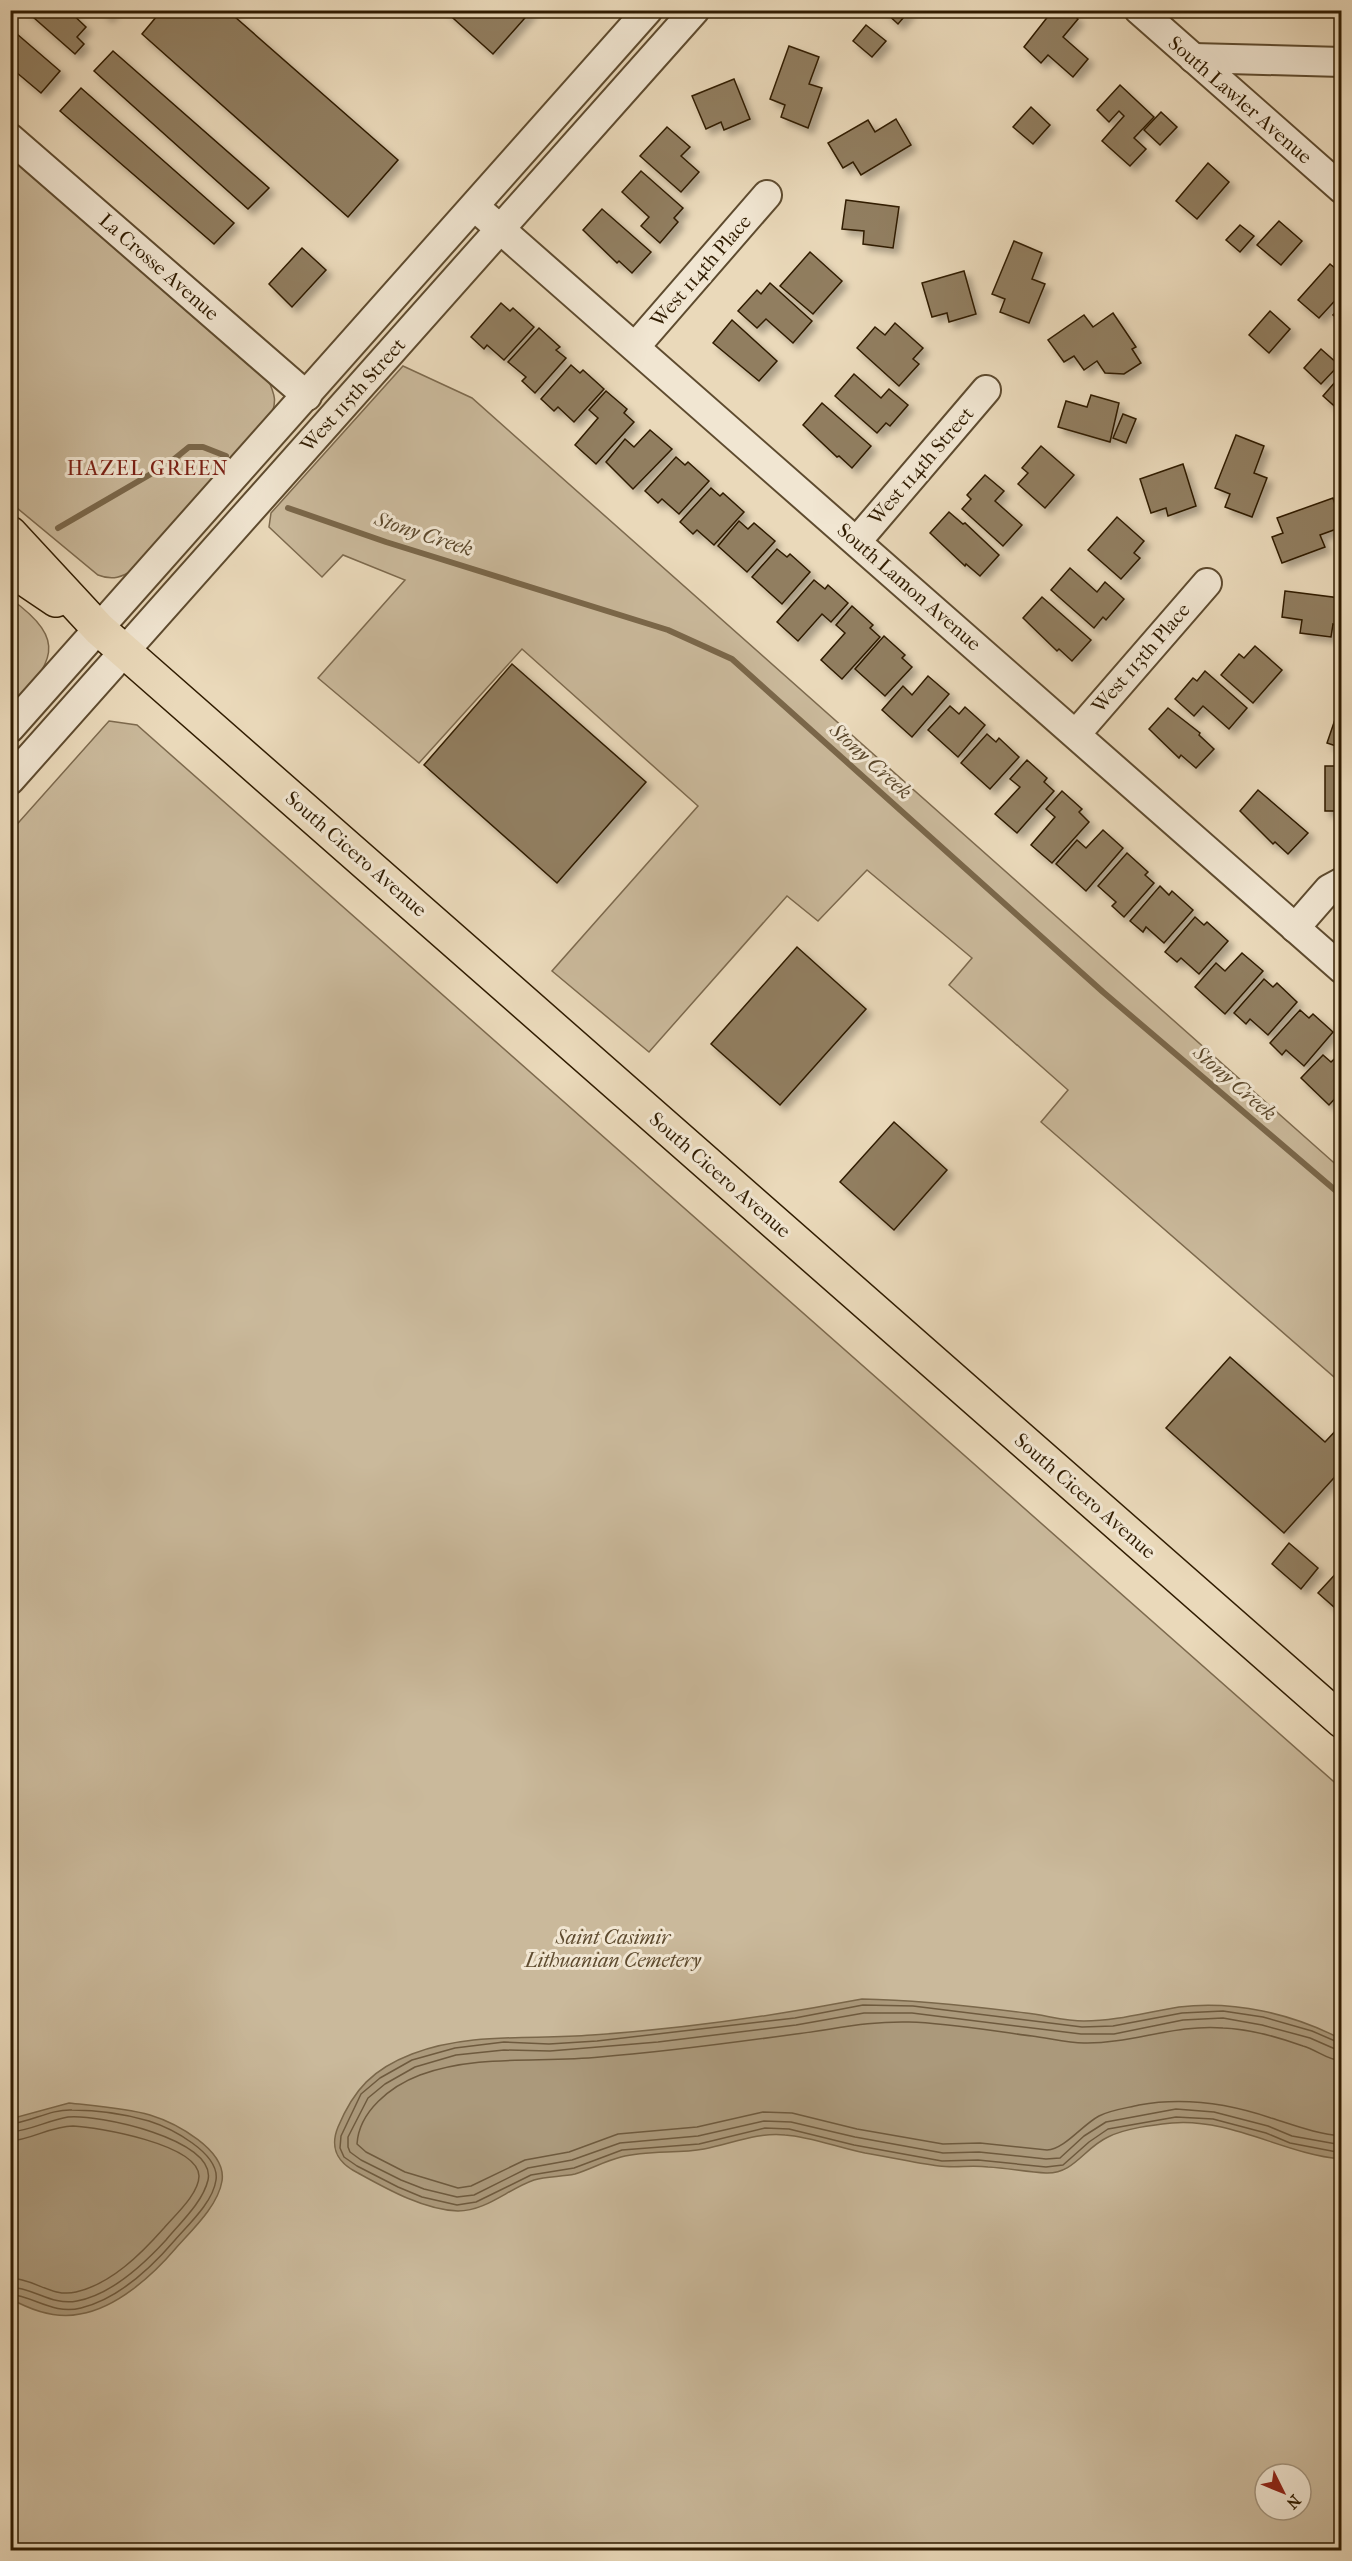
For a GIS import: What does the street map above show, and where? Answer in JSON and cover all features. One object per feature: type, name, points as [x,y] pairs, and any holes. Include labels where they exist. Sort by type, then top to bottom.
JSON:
[{"type":"main road","points":[[10,533],[99,629]]},
{"type":"main road","points":[[10,569],[99,629]]},
{"type":"main road","name":"South Cicero Avenue","points":[[99,629],[1341,1721]]},
{"type":"street","name":"West 115th Street","points":[[10,728],[648,10]]},
{"type":"street","name":"West 115th Street","points":[[10,780],[695,10]]},
{"type":"street","name":"South Lawler Avenue","points":[[1139,10],[1341,189]]},
{"type":"street","points":[[1193,58],[1341,62]]},
{"type":"street","name":"La Crosse Avenue","points":[[10,138],[307,396]]},
{"type":"street","name":"West 114th Place","points":[[635,347],[768,195]]},
{"type":"street","name":"South Lamon Avenue","points":[[474,207],[857,541],[1341,969]]},
{"type":"street","name":"West 114th Street","points":[[857,541],[986,390]]},
{"type":"street","name":"West 113th Place","points":[[1076,734],[1207,583]]},
{"type":"street","points":[[1295,928],[1329,889],[1341,882]]},
{"type":"green space","points":[[11,154],[267,377],[274,394],[274,408],[269,420],[135,569],[117,577],[108,578],[98,575],[11,503]]},
{"type":"green space","points":[[403,366],[472,398],[1341,1169],[1341,1383],[1041,1122],[1068,1090],[949,985],[972,958],[867,870],[818,921],[787,896],[649,1052],[552,971],[698,806],[522,649],[419,763],[318,678],[405,580],[343,555],[322,577],[269,527],[271,513]]},
{"type":"green space","points":[[11,599],[30,614],[42,628],[48,640],[48,652],[45,665],[37,678],[11,709]]},
{"type":"green space","name":"Saint Casimir Lithuanian Cemetery","points":[[109,721],[137,725],[1341,1788],[1341,2550],[11,2550],[11,831]]},
{"type":"water","points":[[862,1999],[964,2006],[1084,2021],[1120,2018],[1200,2005],[1242,2007],[1303,2022],[1341,2039],[1341,2159],[1299,2151],[1236,2131],[1194,2123],[1157,2125],[1115,2134],[1100,2142],[1072,2165],[1056,2172],[1046,2173],[982,2166],[930,2165],[865,2153],[805,2138],[775,2135],[754,2137],[704,2149],[621,2157],[575,2174],[534,2180],[487,2204],[458,2211],[419,2203],[381,2186],[345,2165],[335,2149],[335,2135],[344,2114],[366,2082],[386,2066],[434,2047],[456,2042],[501,2038],[592,2035],[694,2025]]},
{"type":"water","points":[[69,2103],[150,2115],[173,2124],[198,2139],[217,2159],[222,2181],[220,2190],[204,2217],[145,2279],[121,2298],[94,2311],[62,2315],[36,2310],[11,2299],[10,2119]]},
{"type":"building","points":[[25,10],[68,10],[86,27],[77,37],[84,44],[75,54]]},
{"type":"building","points":[[100,10],[114,10],[107,17]]},
{"type":"building","points":[[162,10],[227,10],[398,160],[348,217],[142,34]]},
{"type":"building","points":[[444,10],[532,10],[493,54]]},
{"type":"building","points":[[883,10],[910,10],[898,24]]},
{"type":"building","points":[[1053,10],[1068,10],[1078,19],[1063,37],[1088,59],[1073,77],[1048,55],[1041,63],[1024,47]]},
{"type":"building","points":[[866,25],[886,41],[872,57],[853,41]]},
{"type":"building","points":[[10,28],[60,71],[41,93],[10,67]]},
{"type":"building","points":[[789,46],[819,57],[809,84],[822,88],[808,128],[781,117],[785,105],[770,99]]},
{"type":"building","points":[[113,51],[269,188],[248,209],[94,71]]},
{"type":"building","points":[[734,79],[750,119],[724,130],[721,122],[706,129],[692,96]]},
{"type":"building","points":[[1120,85],[1154,117],[1134,138],[1146,149],[1130,166],[1102,141],[1124,116],[1119,111],[1109,122],[1097,110]]},
{"type":"building","points":[[81,88],[234,223],[214,244],[60,111]]},
{"type":"building","points":[[1031,107],[1050,125],[1033,144],[1013,127]]},
{"type":"building","points":[[1161,112],[1177,127],[1160,145],[1144,130]]},
{"type":"building","points":[[896,119],[911,145],[861,175],[853,162],[843,168],[828,143],[868,120],[875,132]]},
{"type":"building","points":[[667,127],[690,147],[681,156],[699,172],[681,192],[640,156]]},
{"type":"building","points":[[1208,163],[1229,182],[1197,219],[1176,201]]},
{"type":"building","points":[[641,171],[683,208],[674,218],[678,222],[660,243],[641,226],[649,217],[622,192]]},
{"type":"building","points":[[846,200],[899,207],[893,248],[863,244],[864,231],[842,229]]},
{"type":"building","points":[[602,209],[651,252],[632,273],[619,261],[617,263],[583,230]]},
{"type":"building","points":[[1279,221],[1302,241],[1281,265],[1257,245]]},
{"type":"building","points":[[1240,225],[1254,236],[1240,252],[1226,240]]},
{"type":"building","points":[[1014,241],[1042,253],[1032,279],[1045,284],[1029,323],[1000,312],[1005,299],[992,294]]},
{"type":"building","points":[[302,248],[326,270],[292,307],[269,284]]},
{"type":"building","points":[[810,252],[842,281],[813,314],[780,286]]},
{"type":"building","points":[[1330,264],[1342,274],[1342,293],[1319,318],[1298,300]]},
{"type":"building","points":[[964,271],[976,314],[949,322],[947,313],[932,317],[922,283]]},
{"type":"building","points":[[770,283],[812,321],[793,343],[766,319],[757,328],[738,311],[757,290],[761,294]]},
{"type":"building","points":[[501,303],[510,311],[513,308],[534,327],[504,360],[487,345],[484,349],[471,337]]},
{"type":"building","points":[[1342,305],[1342,323],[1333,315]]},
{"type":"building","points":[[1270,311],[1290,329],[1269,353],[1249,335]]},
{"type":"building","points":[[1113,313],[1136,347],[1132,349],[1141,363],[1124,374],[1105,373],[1097,361],[1084,370],[1074,356],[1064,362],[1048,340],[1084,315],[1093,327]]},
{"type":"building","points":[[732,320],[777,361],[759,381],[713,343]]},
{"type":"building","points":[[895,323],[923,348],[913,359],[919,364],[899,386],[857,348],[875,327],[885,335]]},
{"type":"building","points":[[539,328],[560,347],[556,350],[566,358],[535,393],[522,381],[526,377],[508,362]]},
{"type":"building","points":[[1321,349],[1339,365],[1321,384],[1304,368]]},
{"type":"building","points":[[571,365],[580,373],[583,370],[604,389],[574,422],[558,407],[554,411],[541,399]]},
{"type":"building","points":[[854,374],[881,398],[889,389],[908,405],[890,426],[886,423],[877,433],[835,396]]},
{"type":"building","points":[[1342,374],[1342,410],[1340,411],[1323,396]]},
{"type":"building","points":[[606,391],[627,409],[624,413],[634,422],[596,464],[575,445],[598,418],[589,410]]},
{"type":"building","points":[[1091,395],[1119,403],[1110,442],[1058,427],[1066,401],[1087,407]]},
{"type":"building","points":[[822,403],[871,446],[852,468],[803,425]]},
{"type":"building","points":[[1123,414],[1136,419],[1126,443],[1113,438]]},
{"type":"building","points":[[650,430],[672,449],[633,489],[606,462],[625,439],[634,447]]},
{"type":"building","points":[[1236,435],[1264,446],[1254,473],[1267,478],[1252,517],[1225,507],[1230,494],[1215,488]]},
{"type":"building","points":[[1041,446],[1074,475],[1045,508],[1018,484],[1028,473],[1022,468]]},
{"type":"building","points":[[676,457],[685,465],[688,462],[709,481],[679,514],[662,499],[658,503],[645,491]]},
{"type":"building","points":[[1183,464],[1196,506],[1168,516],[1166,508],[1151,513],[1140,479]]},
{"type":"building","points":[[985,475],[1004,491],[995,501],[1022,525],[1003,546],[962,509],[971,499],[967,495]]},
{"type":"building","points":[[711,488],[720,496],[723,493],[744,512],[714,545],[697,530],[693,534],[680,522]]},
{"type":"building","points":[[1333,498],[1342,527],[1320,535],[1325,547],[1282,563],[1272,537],[1283,533],[1277,518]]},
{"type":"building","points":[[949,512],[963,524],[965,523],[999,555],[980,576],[966,564],[965,566],[930,533]]},
{"type":"building","points":[[1117,517],[1144,541],[1134,553],[1140,558],[1121,579],[1088,550]]},
{"type":"building","points":[[739,521],[748,529],[754,523],[775,541],[747,572],[718,546]]},
{"type":"building","points":[[777,549],[787,557],[790,554],[810,572],[782,604],[752,577]]},
{"type":"building","points":[[1070,568],[1097,592],[1105,582],[1124,599],[1106,620],[1103,617],[1094,628],[1051,590]]},
{"type":"building","points":[[814,580],[825,589],[828,585],[848,603],[831,622],[822,614],[798,641],[777,622]]},
{"type":"building","points":[[1285,591],[1340,598],[1336,625],[1333,624],[1331,637],[1300,633],[1302,620],[1282,617]]},
{"type":"building","points":[[1042,597],[1091,640],[1072,661],[1059,649],[1057,651],[1023,618]]},
{"type":"building","points":[[852,606],[873,625],[870,628],[880,637],[842,679],[821,660],[845,633],[836,625]]},
{"type":"building","points":[[884,636],[905,655],[902,658],[912,667],[885,696],[855,669]]},
{"type":"building","points":[[1255,646],[1282,670],[1253,703],[1221,675],[1239,654],[1244,658]]},
{"type":"building","points":[[512,664],[646,782],[557,883],[424,765]]},
{"type":"building","points":[[1205,671],[1247,708],[1229,729],[1203,706],[1194,716],[1175,699],[1193,678],[1197,681]]},
{"type":"building","points":[[928,676],[949,694],[912,737],[882,710],[903,686],[912,695]]},
{"type":"building","points":[[1342,702],[1342,748],[1327,743]]},
{"type":"building","points":[[950,706],[959,714],[965,707],[985,725],[958,757],[928,730]]},
{"type":"building","points":[[1168,708],[1200,733],[1199,735],[1214,749],[1196,768],[1181,755],[1179,758],[1149,729]]},
{"type":"building","points":[[987,734],[996,742],[999,738],[1019,757],[990,789],[961,763]]},
{"type":"building","points":[[1027,760],[1047,778],[1044,782],[1054,791],[1017,833],[995,814],[1020,787],[1010,779]]},
{"type":"building","points":[[1325,766],[1342,766],[1342,811],[1325,811]]},
{"type":"building","points":[[1258,790],[1308,833],[1288,854],[1275,842],[1273,844],[1240,811]]},
{"type":"building","points":[[1062,791],[1082,809],[1079,812],[1089,822],[1052,863],[1031,845],[1055,817],[1046,809]]},
{"type":"building","points":[[1103,830],[1123,848],[1086,891],[1056,864],[1077,840],[1086,848]]},
{"type":"building","points":[[1127,853],[1148,872],[1145,875],[1154,883],[1124,917],[1112,906],[1116,902],[1098,886]]},
{"type":"building","points":[[1160,886],[1169,895],[1172,891],[1193,910],[1164,943],[1146,927],[1143,932],[1130,921]]},
{"type":"building","points":[[1195,917],[1204,925],[1207,922],[1228,941],[1199,974],[1181,958],[1177,962],[1165,952]]},
{"type":"building","points":[[797,947],[866,1009],[780,1105],[711,1044]]},
{"type":"building","points":[[1242,953],[1263,971],[1225,1014],[1195,987],[1216,963],[1225,971]]},
{"type":"building","points":[[1264,979],[1273,987],[1277,983],[1297,1002],[1268,1035],[1250,1019],[1246,1024],[1234,1013]]},
{"type":"building","points":[[1300,1010],[1309,1018],[1313,1014],[1333,1032],[1304,1066],[1286,1050],[1282,1055],[1270,1043]]},
{"type":"building","points":[[1342,1052],[1342,1091],[1329,1105],[1301,1078],[1323,1055],[1331,1062]]},
{"type":"building","points":[[894,1122],[947,1170],[894,1230],[840,1182]]},
{"type":"building","points":[[1230,1357],[1325,1442],[1342,1424],[1342,1469],[1284,1533],[1166,1428]]},
{"type":"building","points":[[1289,1543],[1318,1568],[1301,1589],[1272,1564]]},
{"type":"building","points":[[1342,1567],[1342,1614],[1318,1593]]},
{"type":"waterway","name":"Stony Creek","points":[[58,528],[168,464],[189,447],[203,447],[226,456]]},
{"type":"waterway","name":"Stony Creek","points":[[288,508],[386,542],[668,630],[732,659],[1103,992],[1342,1196]]},
{"type":"district","name":"HAZEL GREEN","points":[[148,468]]}]
